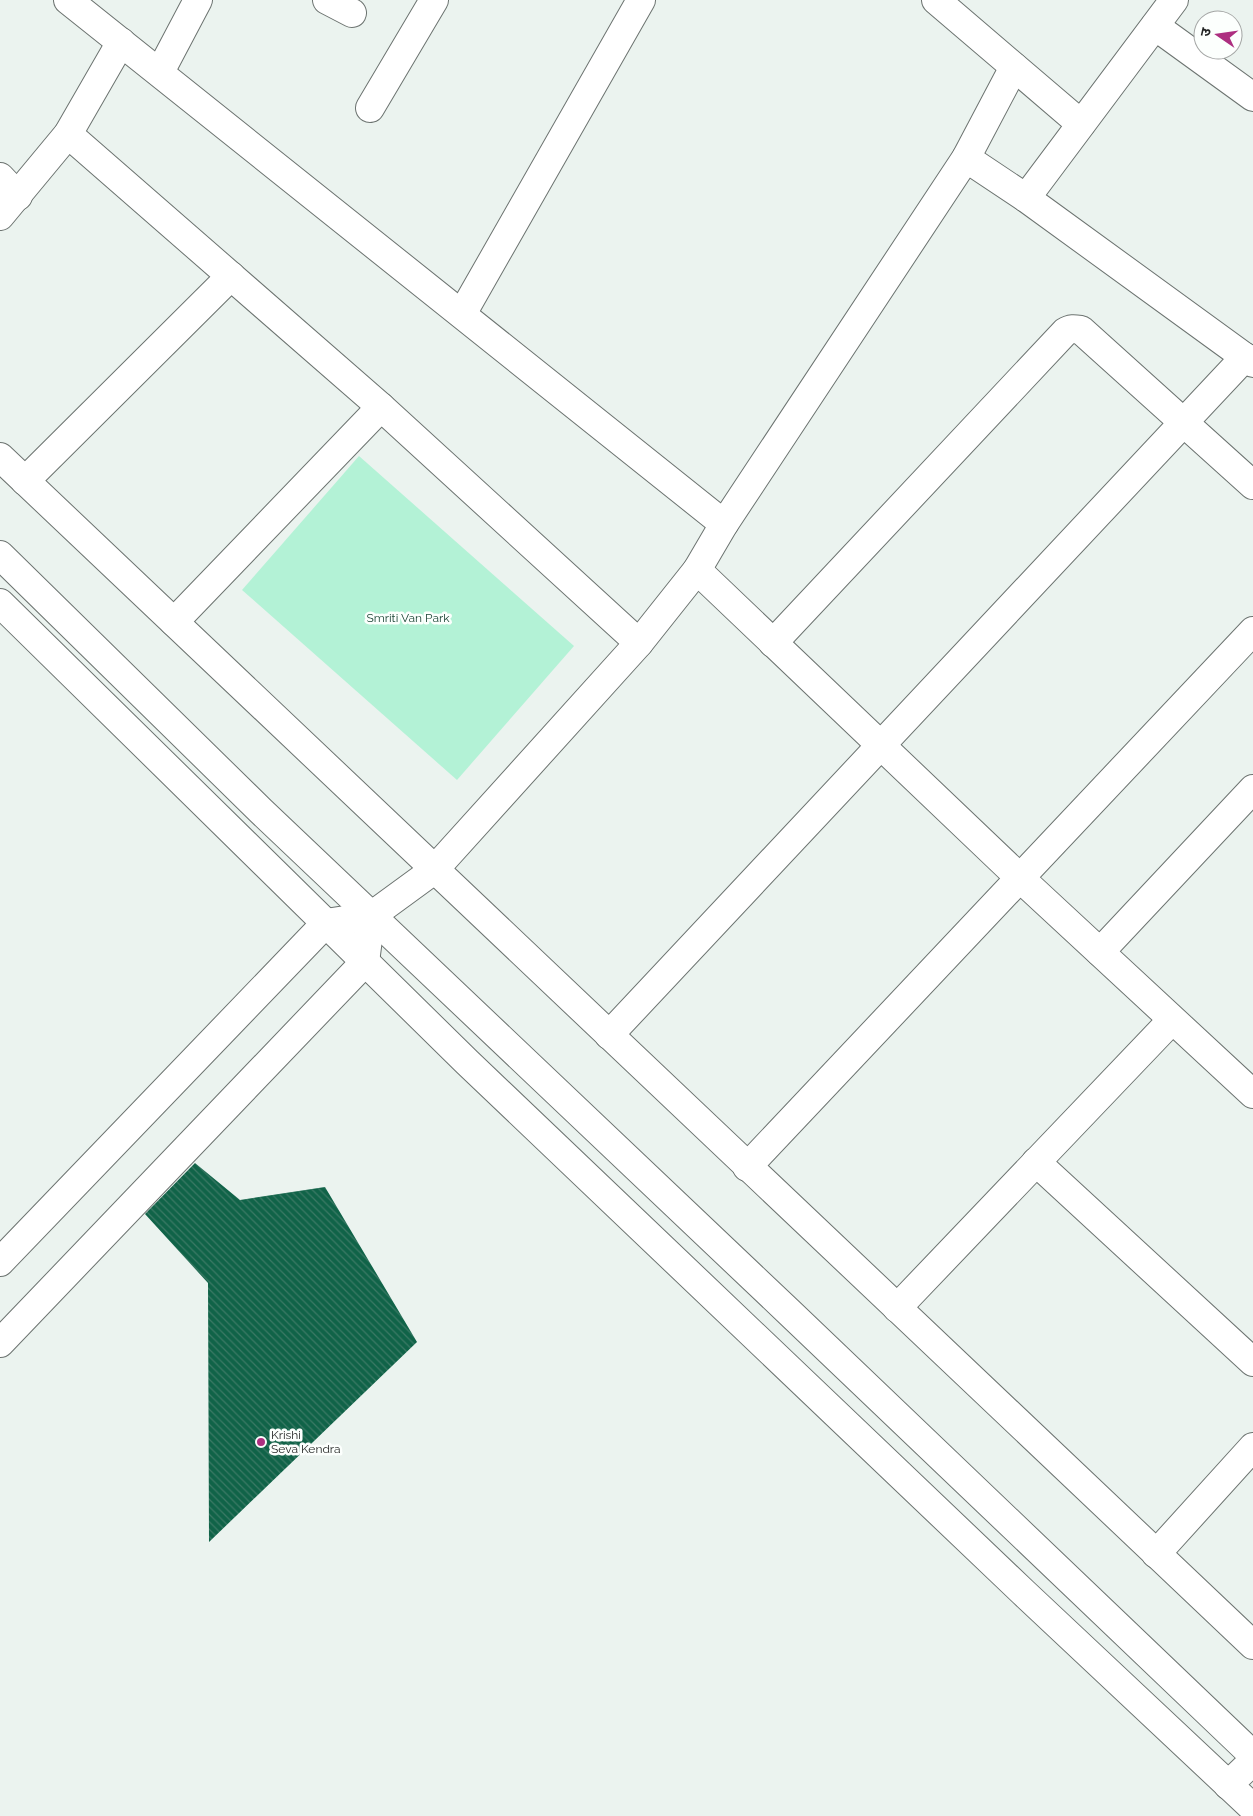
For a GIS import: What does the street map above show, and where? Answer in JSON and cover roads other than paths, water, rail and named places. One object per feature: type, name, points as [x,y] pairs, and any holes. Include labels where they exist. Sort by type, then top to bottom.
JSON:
[{"type":"street","points":[[68,0],[724,524]]},
{"type":"street","points":[[160,72],[198,0]]},
{"type":"street","points":[[327,0],[352,13]]},
{"type":"street","points":[[370,108],[434,0]]},
{"type":"street","points":[[462,314],[641,0]]},
{"type":"street","points":[[936,0],[1081,124]]},
{"type":"street","points":[[1026,198],[1174,0]]},
{"type":"street","points":[[1155,26],[1253,98]]},
{"type":"street","points":[[0,216],[9,186],[68,134],[122,42]]},
{"type":"street","points":[[0,1262],[326,923],[371,916],[434,870],[639,643],[697,570],[724,524],[966,158],[1014,67]]},
{"type":"street","points":[[68,134],[382,407],[639,643]]},
{"type":"street","points":[[609,1035],[1183,423],[1249,360],[1026,198],[966,158]]},
{"type":"street","points":[[25,480],[231,276]]},
{"type":"street","points":[[773,643],[1045,353],[1069,330],[1074,328],[1082,330],[1253,486]]},
{"type":"street","points":[[174,622],[382,407]]},
{"type":"street","points":[[0,457],[1253,1645]]},
{"type":"street","points":[[0,554],[260,811],[782,1305],[1253,1755]]},
{"type":"street","points":[[697,570],[1020,878],[1253,1094]]},
{"type":"street","points":[[0,604],[554,1145],[1253,1808]]},
{"type":"street","points":[[747,1167],[1253,631]]},
{"type":"street","points":[[1100,952],[1253,789]]},
{"type":"street","points":[[0,1343],[365,962],[371,916]]},
{"type":"street","points":[[897,1308],[1172,1020]]},
{"type":"street","points":[[1036,1162],[1253,1362]]},
{"type":"street","points":[[1156,1554],[1253,1447]]},
{"type":"street","points":[[1228,1785],[1253,1761]]},
{"type":"place","name":"Krishi Seva Kendra","points":[[261,1442]]},
{"type":"park label","name":"Smriti Van Park","points":[[408,618]]}]
